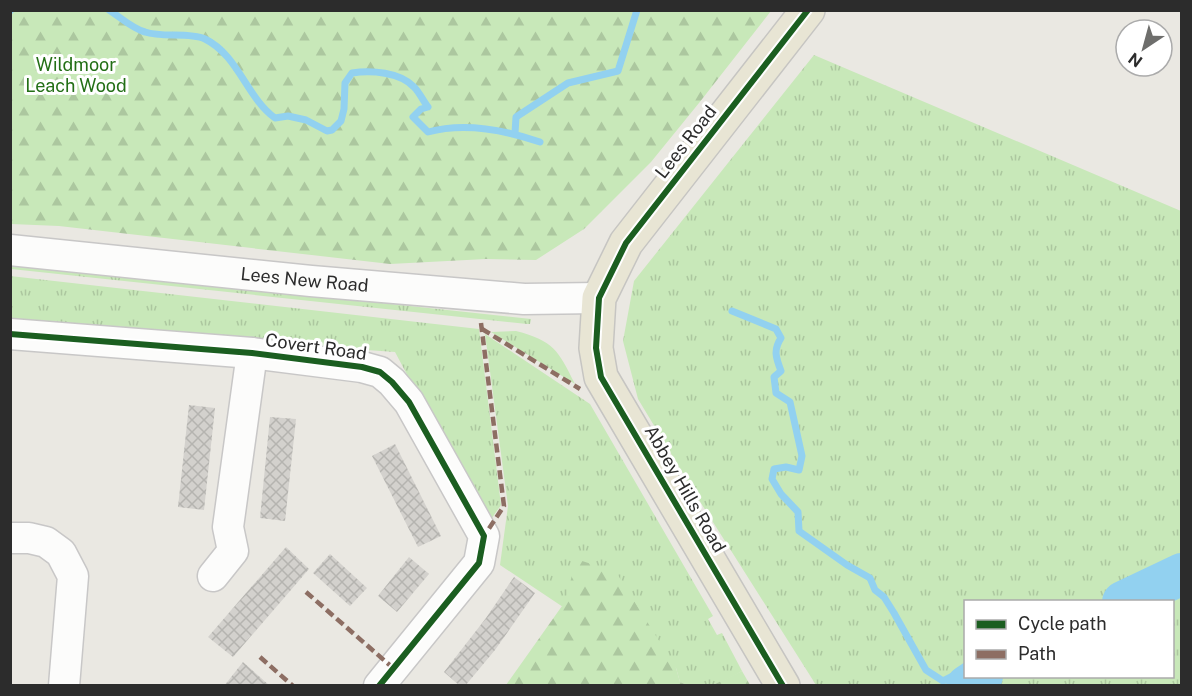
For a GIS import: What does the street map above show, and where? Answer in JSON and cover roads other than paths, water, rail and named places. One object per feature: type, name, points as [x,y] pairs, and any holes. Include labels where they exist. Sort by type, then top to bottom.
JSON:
[{"type":"main road","name":"Lees Road","points":[[599,298],[626,243],[808,10]]},
{"type":"main road","name":"Abbey Hills Road","points":[[599,298],[596,348],[601,377],[783,686]]},
{"type":"street","name":"Lees New Road","points":[[10,250],[70,254],[311,281],[524,299],[599,298]]},
{"type":"street","name":"Covert Road","points":[[10,334],[252,353],[362,367],[380,372],[392,382],[409,402],[484,536],[479,563],[379,686]]},
{"type":"street","name":"Covert Road","points":[[213,576],[233,551],[228,527],[252,353]]},
{"type":"street","points":[[10,538],[29,538],[46,543],[61,553],[73,576],[64,686]]},
{"type":"waterway","points":[[109,10],[140,30],[159,35],[199,37],[216,46],[226,55],[265,110],[275,118],[288,116],[306,120],[327,131],[332,130],[341,121],[345,83],[352,73],[376,72],[401,78],[416,89],[428,107],[421,109],[413,117],[428,132],[456,128],[484,129],[540,142]]},
{"type":"waterway","points":[[515,133],[516,117],[568,83],[618,71],[637,10]]},
{"type":"waterway","points":[[732,311],[776,329],[781,338],[776,350],[781,371],[774,377],[776,393],[790,402],[802,456],[799,470],[786,467],[774,469],[772,479],[781,494],[798,512],[799,531],[847,565],[870,578],[875,590],[884,597],[894,613],[926,670],[943,681],[955,675],[970,684]]},
{"type":"waterway","points":[[1127,600],[1182,574]]},
{"type":"waterway","points":[[967,686],[979,678]]},
{"type":"park label","name":"Wildmoor Leach Wood","points":[[76,76]]}]
